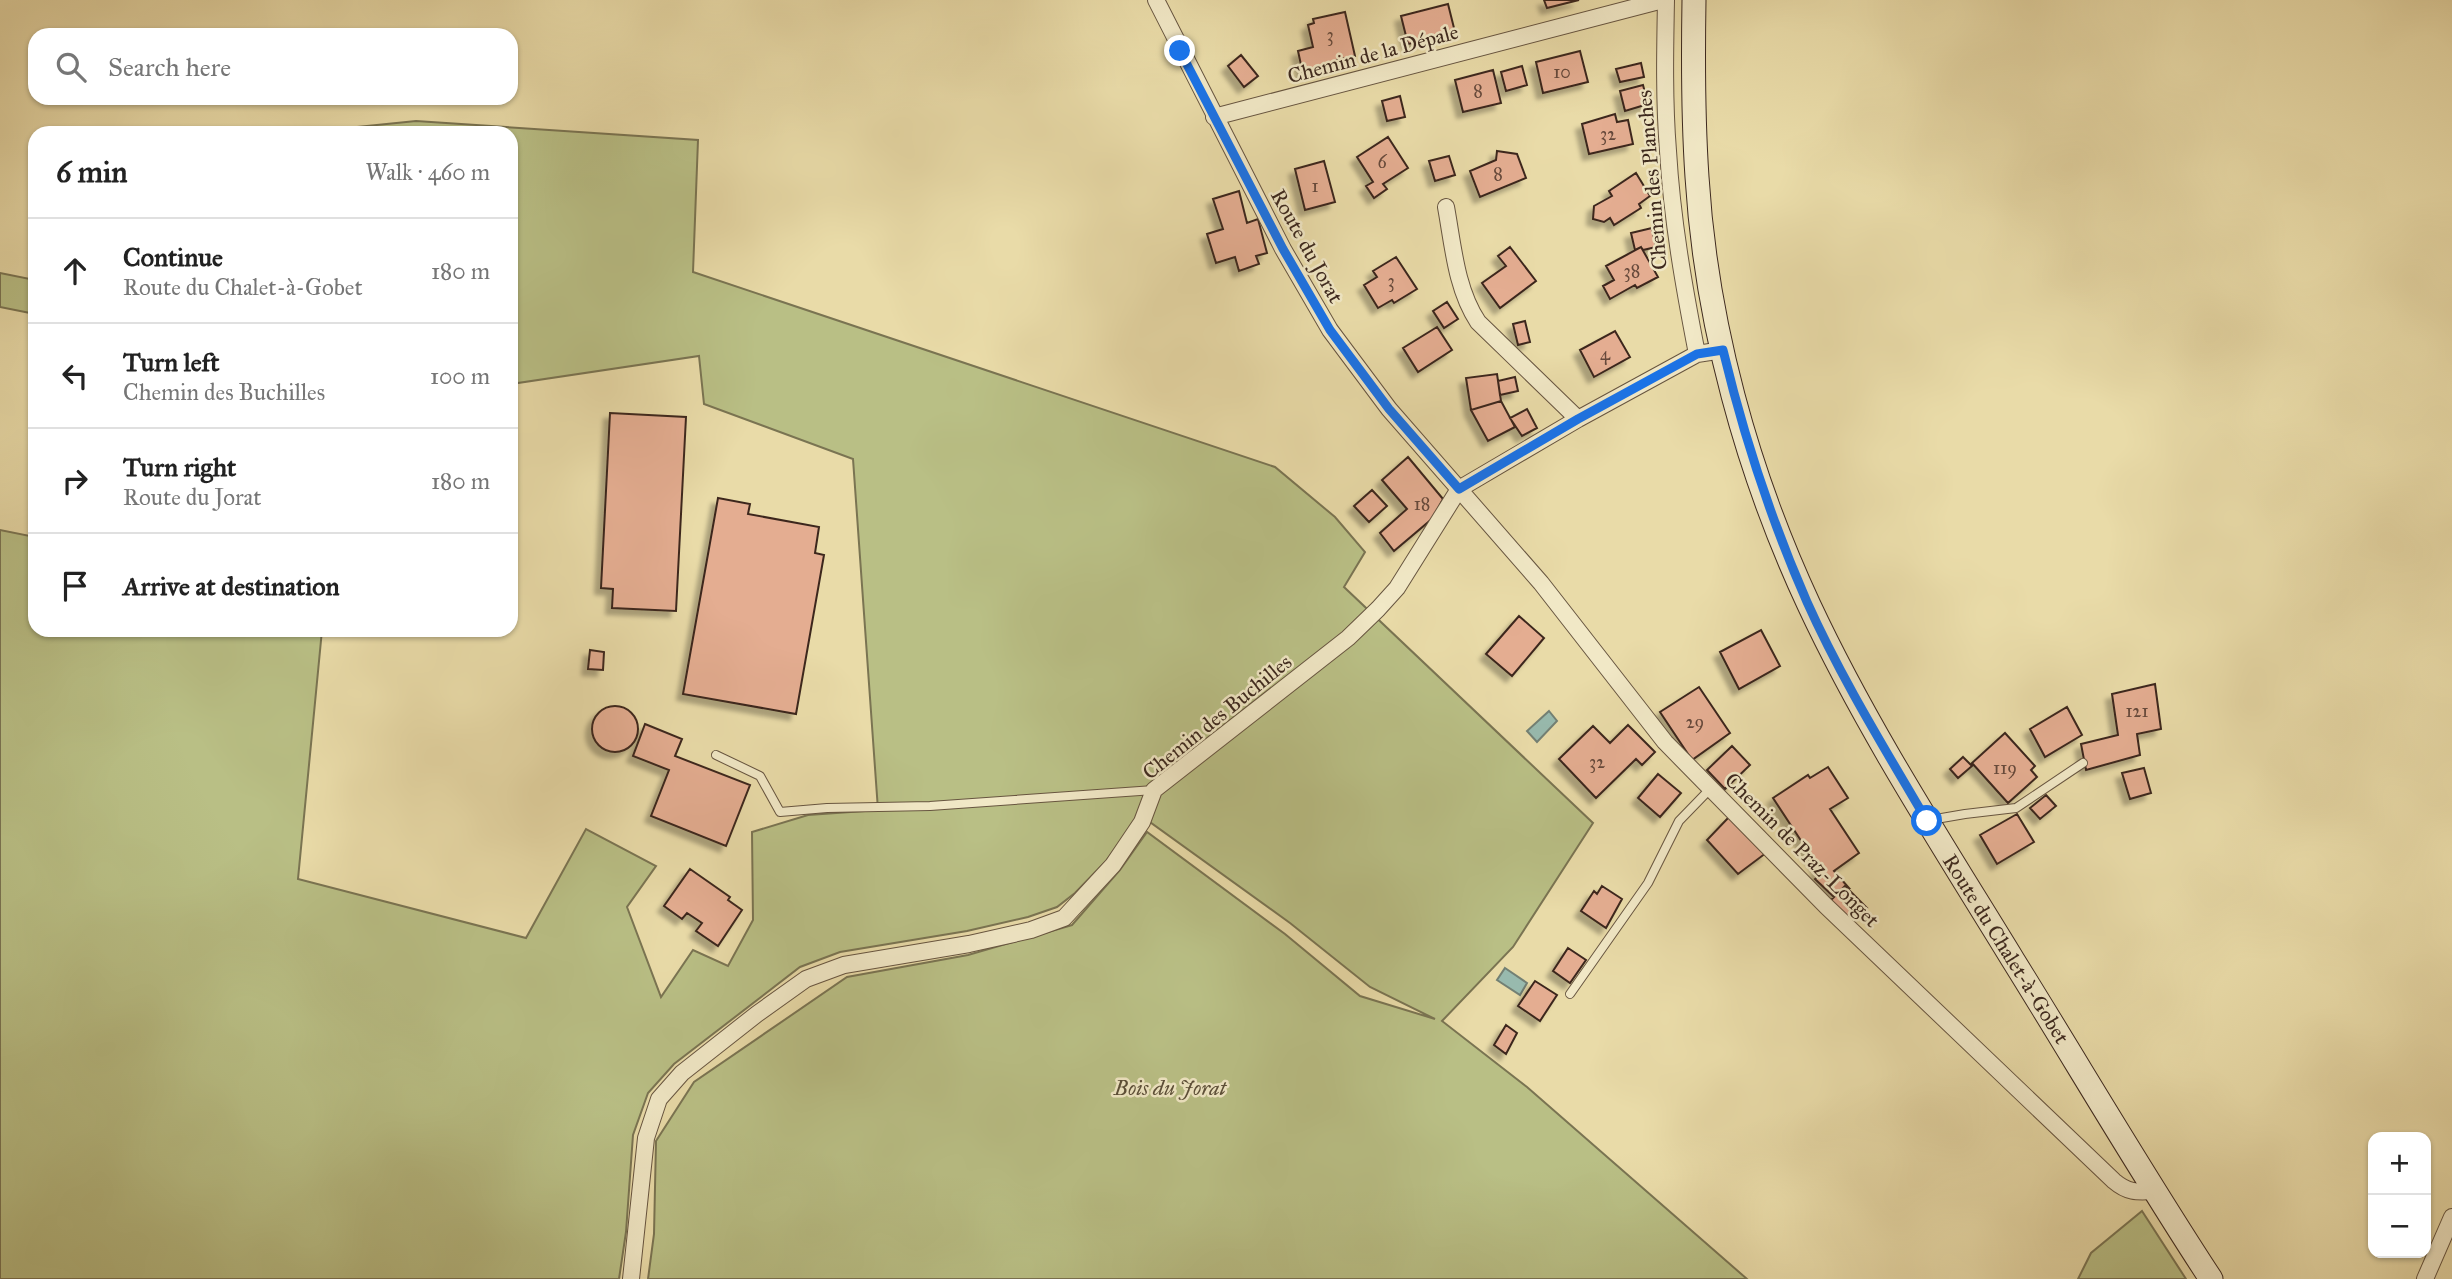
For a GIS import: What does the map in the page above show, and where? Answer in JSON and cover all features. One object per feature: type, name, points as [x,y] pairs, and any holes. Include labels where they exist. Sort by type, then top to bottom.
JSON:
[{"type":"main road","name":"Route du Chalet-à-Gobet","points":[[1694,0],[1692,79],[1697,180],[1712,295],[1723,350],[1760,482],[1808,603],[1862,710],[1927,821],[2211,1279]]},
{"type":"street","name":"Route du Jorat","points":[[1156,0],[1283,249],[1330,330],[1389,409],[1459,489]]},
{"type":"street","name":"Chemin de la Dépale","points":[[1214,117],[1665,0]]},
{"type":"street","name":"Chemin des Planches","points":[[1665,0],[1664,83],[1668,152],[1684,290],[1697,354]]},
{"type":"street","points":[[1446,207],[1463,294],[1469,309],[1578,419]]},
{"type":"street","name":"Chemin des Buchilles","points":[[631,1279],[646,1138],[659,1099],[682,1073],[806,979],[844,965],[969,944],[1031,930],[1064,918],[1113,865],[1142,822],[1154,790],[1348,638],[1378,609],[1397,588],[1459,489],[1578,419],[1697,354],[1723,350]]},
{"type":"street","name":"Chemin de Praz-Longet","points":[[1459,489],[1541,583],[1665,741],[1835,915],[2122,1188],[2134,1193],[2155,1191]]},
{"type":"street","points":[[2425,1279],[2452,1217]]},
{"type":"lane","points":[[716,755],[760,776],[780,811],[930,806],[1154,790]]},
{"type":"lane","points":[[1927,821],[2016,808],[2083,764]]},
{"type":"lane","points":[[1570,994],[1648,883],[1679,821],[1711,788]]},
{"type":"green space","points":[[416,121],[490,126],[367,126]]},
{"type":"green space","name":"Bois du Jorat","points":[[518,128],[698,140],[693,272],[1275,467],[1335,517],[1365,552],[1344,587],[1593,823],[1513,947],[1442,1021],[1527,1087],[1747,1279],[648,1279],[654,1234],[656,1141],[694,1082],[847,977],[968,955],[1072,925],[1120,870],[1147,832],[1285,934],[1360,996],[1435,1019],[1370,987],[1290,923],[1140,815],[1106,861],[1075,893],[1057,907],[1028,917],[967,931],[840,952],[800,967],[674,1064],[648,1093],[633,1135],[626,1232],[619,1279],[0,1279],[0,530],[28,536],[28,637],[321,637],[298,879],[526,938],[586,829],[656,866],[627,907],[661,997],[693,950],[728,966],[753,920],[752,832],[808,815],[878,810],[853,459],[704,404],[699,356],[518,383]]},
{"type":"green space","points":[[0,273],[28,279],[28,313],[0,307]]},
{"type":"green space","points":[[2142,1211],[2186,1279],[2078,1279],[2091,1253]]},
{"type":"water","points":[[1549,711],[1557,721],[1537,742],[1527,731]]},
{"type":"water","points":[[1505,968],[1527,983],[1520,995],[1497,980]]},
{"type":"building","points":[[1544,0],[1579,0],[1547,8]]},
{"type":"building","points":[[1448,4],[1455,32],[1408,44],[1401,16]]},
{"type":"building","points":[[1345,12],[1355,56],[1336,60],[1337,66],[1303,74],[1298,51],[1313,47],[1308,25],[1314,23],[1313,19]]},
{"type":"building","points":[[1580,51],[1588,82],[1543,93],[1536,62]]},
{"type":"building","points":[[1241,55],[1258,76],[1244,87],[1228,66]]},
{"type":"building","points":[[1641,63],[1644,77],[1620,82],[1616,69]]},
{"type":"building","points":[[1522,66],[1527,85],[1506,91],[1501,72]]},
{"type":"building","points":[[1493,70],[1501,103],[1463,112],[1455,80]]},
{"type":"building","points":[[1643,85],[1648,104],[1625,111],[1620,91]]},
{"type":"building","points":[[1400,96],[1405,117],[1387,121],[1382,101]]},
{"type":"building","points":[[1615,114],[1617,122],[1628,120],[1633,144],[1589,154],[1582,124]]},
{"type":"building","points":[[1388,137],[1408,168],[1383,184],[1387,189],[1374,198],[1366,186],[1373,182],[1357,157]]},
{"type":"building","points":[[1497,151],[1517,154],[1526,178],[1480,197],[1470,171],[1496,160]]},
{"type":"building","points":[[1449,156],[1455,175],[1435,181],[1429,161]]},
{"type":"building","points":[[1324,161],[1335,202],[1305,210],[1295,169]]},
{"type":"building","points":[[1636,173],[1650,196],[1639,204],[1641,208],[1614,225],[1610,218],[1604,222],[1593,219],[1594,206],[1612,196],[1609,191]]},
{"type":"building","points":[[1239,191],[1247,223],[1258,219],[1267,253],[1256,256],[1259,264],[1239,271],[1235,257],[1216,263],[1207,234],[1223,229],[1213,199]]},
{"type":"building","points":[[1652,228],[1656,247],[1643,250],[1641,247],[1635,250],[1631,233]]},
{"type":"building","points":[[1510,247],[1536,281],[1500,308],[1482,283],[1506,266],[1498,256]]},
{"type":"building","points":[[1641,247],[1658,277],[1637,288],[1635,285],[1610,299],[1603,286],[1614,280],[1606,266]]},
{"type":"building","points":[[1396,257],[1417,289],[1394,303],[1392,300],[1378,308],[1364,285],[1377,277],[1373,271]]},
{"type":"building","points":[[1447,302],[1458,319],[1444,328],[1433,311]]},
{"type":"building","points":[[1525,321],[1530,342],[1518,345],[1513,324]]},
{"type":"building","points":[[1437,327],[1452,350],[1418,372],[1403,348]]},
{"type":"building","points":[[1615,331],[1630,357],[1594,377],[1580,350]]},
{"type":"building","points":[[1497,374],[1501,401],[1471,410],[1466,378]]},
{"type":"building","points":[[1515,377],[1518,391],[1500,395],[1498,381]]},
{"type":"building","points":[[1501,401],[1515,427],[1488,441],[1471,410]]},
{"type":"building","points":[[1527,409],[1537,428],[1522,436],[1510,418]]},
{"type":"building","points":[[610,413],[686,417],[676,611],[612,608],[613,589],[601,588]]},
{"type":"building","points":[[1408,457],[1443,499],[1433,518],[1394,551],[1380,533],[1407,509],[1382,480]]},
{"type":"building","points":[[1372,490],[1387,506],[1369,522],[1354,506]]},
{"type":"building","points":[[718,498],[750,504],[748,514],[819,527],[815,553],[824,555],[796,714],[683,694]]},
{"type":"building","points":[[1519,616],[1544,638],[1512,676],[1486,654]]},
{"type":"building","points":[[1761,630],[1780,666],[1739,689],[1720,652]]},
{"type":"building","points":[[590,650],[604,652],[603,670],[588,669]]},
{"type":"building","points":[[2155,684],[2161,729],[2137,734],[2140,755],[2086,770],[2081,744],[2118,735],[2112,694]]},
{"type":"building","points":[[1699,687],[1730,733],[1692,760],[1660,712]]},
{"type":"building","points":[[615,706],[631,713],[638,729],[631,745],[615,752],[599,745],[592,729],[599,713]]},
{"type":"building","points":[[2067,707],[2082,735],[2045,757],[2030,729]]},
{"type":"building","points":[[645,724],[682,739],[675,756],[750,785],[726,846],[651,816],[669,770],[633,756]]},
{"type":"building","points":[[1628,725],[1655,752],[1642,765],[1636,759],[1596,798],[1559,759],[1593,726],[1610,743]]},
{"type":"building","points":[[2005,733],[2035,766],[2031,770],[2037,777],[2008,803],[1972,763]]},
{"type":"building","points":[[1732,746],[1750,765],[1725,789],[1707,770]]},
{"type":"building","points":[[1963,757],[1972,766],[1958,778],[1950,769]]},
{"type":"building","points":[[1828,767],[1848,798],[1830,809],[1859,853],[1834,871],[1848,887],[1845,886],[1834,897],[1815,879],[1819,876],[1816,871],[1819,868],[1773,798],[1808,775],[1810,778]]},
{"type":"building","points":[[2144,768],[2151,793],[2130,799],[2122,773]]},
{"type":"building","points":[[1658,774],[1681,793],[1660,817],[1638,798]]},
{"type":"building","points":[[2046,795],[2056,806],[2040,819],[2030,808]]},
{"type":"building","points":[[2017,814],[2034,842],[1997,864],[1980,835]]},
{"type":"building","points":[[1729,817],[1766,853],[1738,874],[1707,840]]},
{"type":"building","points":[[690,869],[730,897],[728,900],[742,910],[718,946],[696,931],[702,923],[687,913],[682,919],[664,906]]},
{"type":"building","points":[[1602,886],[1622,899],[1606,928],[1581,911],[1594,891],[1597,894]]},
{"type":"building","points":[[1845,886],[1867,908],[1852,923],[1830,901]]},
{"type":"building","points":[[1568,948],[1586,960],[1570,983],[1553,971]]},
{"type":"building","points":[[1535,981],[1557,995],[1540,1021],[1518,1006]]},
{"type":"building","points":[[1506,1025],[1517,1033],[1506,1054],[1494,1045]]},
{"type":"route","points":[[1180,51],[1283,249],[1330,330],[1389,409],[1459,489],[1578,419],[1697,354],[1723,350],[1760,482],[1808,603],[1862,710],[1927,821]]}]
